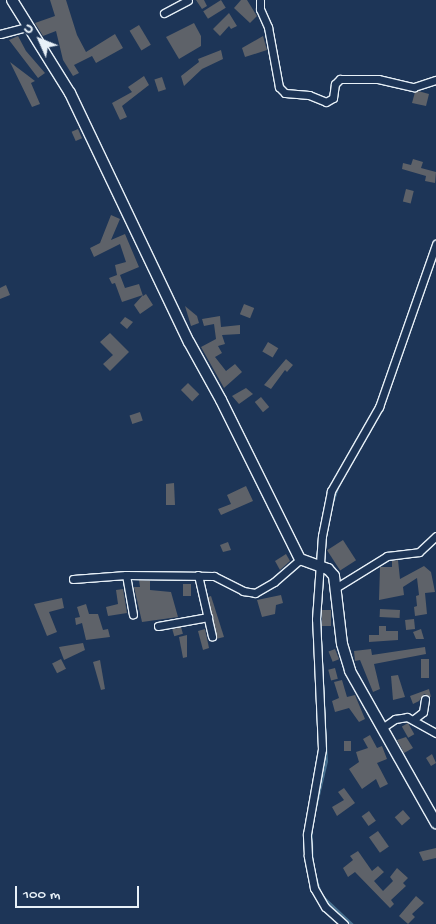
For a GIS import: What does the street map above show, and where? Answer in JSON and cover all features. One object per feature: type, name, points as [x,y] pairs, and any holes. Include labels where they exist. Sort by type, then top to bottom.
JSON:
[{"type":"main road","points":[[12,0],[26,27],[70,93],[189,342],[221,400],[300,559],[322,568],[334,576],[337,587],[345,658],[436,823]]},
{"type":"street","points":[[164,13],[188,0]]},
{"type":"street","points":[[260,0],[260,9],[268,27],[279,87],[284,93],[309,95],[326,102],[333,98],[335,84],[340,79],[378,79],[414,87],[436,80]]},
{"type":"street","points":[[0,34],[26,27]]},
{"type":"street","points":[[344,924],[325,907],[314,888],[308,856],[307,834],[322,748],[316,619],[331,490],[379,407],[436,244]]},
{"type":"street","points":[[337,587],[387,556],[419,552],[436,536]]},
{"type":"street","points":[[73,578],[126,575],[198,575],[221,578],[243,591],[255,592],[274,582],[300,559]]},
{"type":"street","points":[[126,575],[133,614]]},
{"type":"street","points":[[198,575],[212,636]]},
{"type":"street","points":[[158,626],[208,617]]},
{"type":"street","points":[[414,720],[424,710],[425,699]]},
{"type":"street","points":[[382,728],[398,719],[414,720],[436,733]]},
{"type":"building","points":[[50,0],[66,0],[77,35],[86,52],[115,34],[123,48],[96,63],[92,56],[74,65],[79,73],[73,76],[63,60],[56,31],[43,36],[35,23],[55,16]]},
{"type":"building","points":[[196,0],[204,0],[207,6],[202,9]]},
{"type":"building","points":[[221,0],[226,8],[208,19],[203,11]]},
{"type":"building","points":[[241,0],[247,0],[257,16],[250,23],[234,8]]},
{"type":"building","points":[[229,13],[237,26],[231,29],[229,26],[220,36],[213,29]]},
{"type":"building","points":[[194,23],[201,36],[201,46],[179,59],[166,37]]},
{"type":"building","points":[[139,25],[151,45],[141,50],[130,31]]},
{"type":"building","points":[[18,36],[26,51],[45,73],[38,78],[9,40]]},
{"type":"building","points":[[263,36],[267,50],[245,57],[242,48]]},
{"type":"building","points":[[221,50],[223,59],[202,69],[184,86],[181,76],[199,62],[198,59]]},
{"type":"building","points":[[10,62],[35,81],[31,83],[40,104],[32,107]]},
{"type":"building","points":[[144,76],[149,85],[122,106],[127,117],[120,120],[112,103],[132,92],[128,87]]},
{"type":"building","points":[[162,77],[166,89],[158,92],[154,79]]},
{"type":"building","points":[[415,92],[429,94],[426,106],[412,103]]},
{"type":"building","points":[[78,129],[82,138],[76,141],[72,132]]},
{"type":"building","points":[[413,159],[423,162],[421,168],[436,172],[435,183],[425,181],[426,176],[402,169],[403,163],[411,165]]},
{"type":"building","points":[[406,189],[414,191],[411,204],[403,202]]},
{"type":"building","points":[[111,215],[120,219],[111,240],[125,234],[139,267],[120,275],[125,288],[139,284],[143,295],[122,302],[115,283],[112,284],[109,278],[117,275],[115,265],[126,262],[120,244],[94,257],[90,248],[100,243]]},
{"type":"building","points":[[6,285],[10,295],[0,299],[0,288]]},
{"type":"building","points":[[146,294],[153,305],[140,314],[134,305]]},
{"type":"building","points":[[244,304],[254,308],[250,318],[240,314]]},
{"type":"building","points":[[185,306],[197,316],[199,323],[191,326]]},
{"type":"building","points":[[220,316],[221,327],[240,325],[240,334],[222,335],[225,344],[218,346],[222,353],[215,357],[226,371],[235,364],[242,372],[224,388],[201,347],[216,339],[214,324],[204,326],[202,319]]},
{"type":"building","points":[[125,317],[133,322],[127,329],[120,323]]},
{"type":"building","points":[[110,333],[129,352],[110,371],[103,364],[113,355],[100,342]]},
{"type":"building","points":[[268,342],[278,348],[273,358],[262,351]]},
{"type":"building","points":[[286,359],[293,365],[287,372],[285,370],[271,389],[264,385]]},
{"type":"building","points":[[188,383],[199,394],[192,401],[181,390]]},
{"type":"building","points":[[246,388],[253,394],[239,404],[232,396]]},
{"type":"building","points":[[261,397],[269,407],[263,412],[255,402]]},
{"type":"building","points":[[140,412],[143,421],[132,424],[130,415]]},
{"type":"building","points":[[174,483],[175,505],[166,505],[166,484]]},
{"type":"building","points":[[246,486],[253,501],[221,515],[218,509],[231,504],[227,495]]},
{"type":"building","points":[[343,540],[356,560],[340,570],[327,550]]},
{"type":"building","points":[[228,542],[231,550],[223,552],[220,545]]},
{"type":"building","points":[[286,554],[290,561],[280,570],[275,561]]},
{"type":"building","points":[[398,560],[400,579],[424,566],[431,572],[435,592],[425,593],[427,614],[415,616],[416,596],[419,595],[417,578],[403,587],[404,595],[379,600],[380,567],[392,567],[392,561]]},
{"type":"building","points":[[139,580],[150,581],[150,590],[171,592],[178,617],[142,622],[134,587],[140,587]]},
{"type":"building","points":[[183,584],[191,584],[191,596],[183,596]]},
{"type":"building","points":[[123,589],[127,613],[108,616],[106,607],[118,604],[116,590]]},
{"type":"building","points":[[281,595],[283,603],[276,605],[275,614],[262,617],[257,600]]},
{"type":"building","points":[[211,596],[224,637],[216,639],[208,597]]},
{"type":"building","points":[[62,598],[64,608],[49,612],[57,632],[47,636],[34,604]]},
{"type":"building","points":[[86,604],[89,614],[98,614],[103,630],[108,629],[110,637],[86,640],[82,623],[76,625],[75,618],[80,617],[77,607]]},
{"type":"building","points":[[380,609],[400,610],[400,618],[380,617]]},
{"type":"building","points":[[322,610],[331,610],[331,626],[322,626]]},
{"type":"building","points":[[414,619],[415,629],[406,630],[405,620]]},
{"type":"building","points":[[379,626],[386,626],[386,631],[398,631],[398,640],[369,642],[369,635],[379,635]]},
{"type":"building","points":[[181,627],[183,634],[174,636],[172,629]]},
{"type":"building","points":[[205,629],[209,648],[203,650],[198,631]]},
{"type":"building","points":[[421,629],[424,639],[416,639],[413,632]]},
{"type":"building","points":[[187,635],[187,657],[183,658],[179,637]]},
{"type":"building","points":[[83,643],[85,650],[64,660],[59,647]]},
{"type":"building","points":[[425,647],[426,654],[374,664],[380,689],[373,692],[360,660],[355,661],[354,651],[371,649],[372,655]]},
{"type":"building","points":[[335,649],[339,659],[333,662],[329,652]]},
{"type":"building","points":[[61,659],[66,669],[57,673],[52,664]]},
{"type":"building","points":[[421,659],[429,659],[429,678],[421,678]]},
{"type":"building","points":[[100,660],[105,689],[101,690],[93,662]]},
{"type":"building","points":[[335,668],[338,679],[331,680],[328,670]]},
{"type":"building","points":[[398,675],[405,697],[393,700],[391,676]]},
{"type":"building","points":[[342,680],[347,697],[355,695],[365,719],[359,722],[349,708],[335,712],[332,701],[339,698],[334,682]]},
{"type":"building","points":[[429,689],[431,697],[424,694],[419,701],[413,704],[410,696]]},
{"type":"building","points":[[408,723],[414,734],[408,738],[402,726]]},
{"type":"building","points":[[370,735],[377,748],[382,746],[387,759],[377,763],[388,784],[380,788],[376,779],[362,789],[349,769],[359,762],[356,752],[368,748],[363,739]]},
{"type":"building","points":[[406,737],[413,748],[404,753],[397,740]]},
{"type":"building","points":[[344,741],[351,741],[351,751],[344,751]]},
{"type":"building","points":[[432,754],[436,763],[431,766],[426,758]]},
{"type":"building","points":[[344,788],[355,803],[337,816],[332,807],[344,800],[338,792]]},
{"type":"building","points":[[403,810],[410,818],[402,826],[395,817]]},
{"type":"building","points":[[369,811],[376,821],[369,826],[362,816]]},
{"type":"building","points":[[378,831],[389,847],[380,853],[369,837]]},
{"type":"building","points":[[436,848],[436,858],[423,861],[419,852]]},
{"type":"building","points":[[358,851],[372,871],[378,866],[384,872],[374,881],[383,891],[393,881],[390,877],[397,868],[408,878],[403,883],[406,886],[391,900],[394,904],[390,908],[355,872],[348,877],[343,868],[353,860],[350,856]]},
{"type":"building","points":[[416,896],[424,903],[412,914],[415,917],[408,924],[399,916]]},
{"type":"waterway","points":[[382,406],[425,284]]},
{"type":"waterway","points":[[367,435],[374,422]]},
{"type":"waterway","points":[[331,506],[338,485]]},
{"type":"waterway","points":[[315,808],[326,761],[319,618]]},
{"type":"waterway","points":[[311,826],[312,860]]},
{"type":"waterway","points":[[314,871],[321,895],[352,924]]}]
